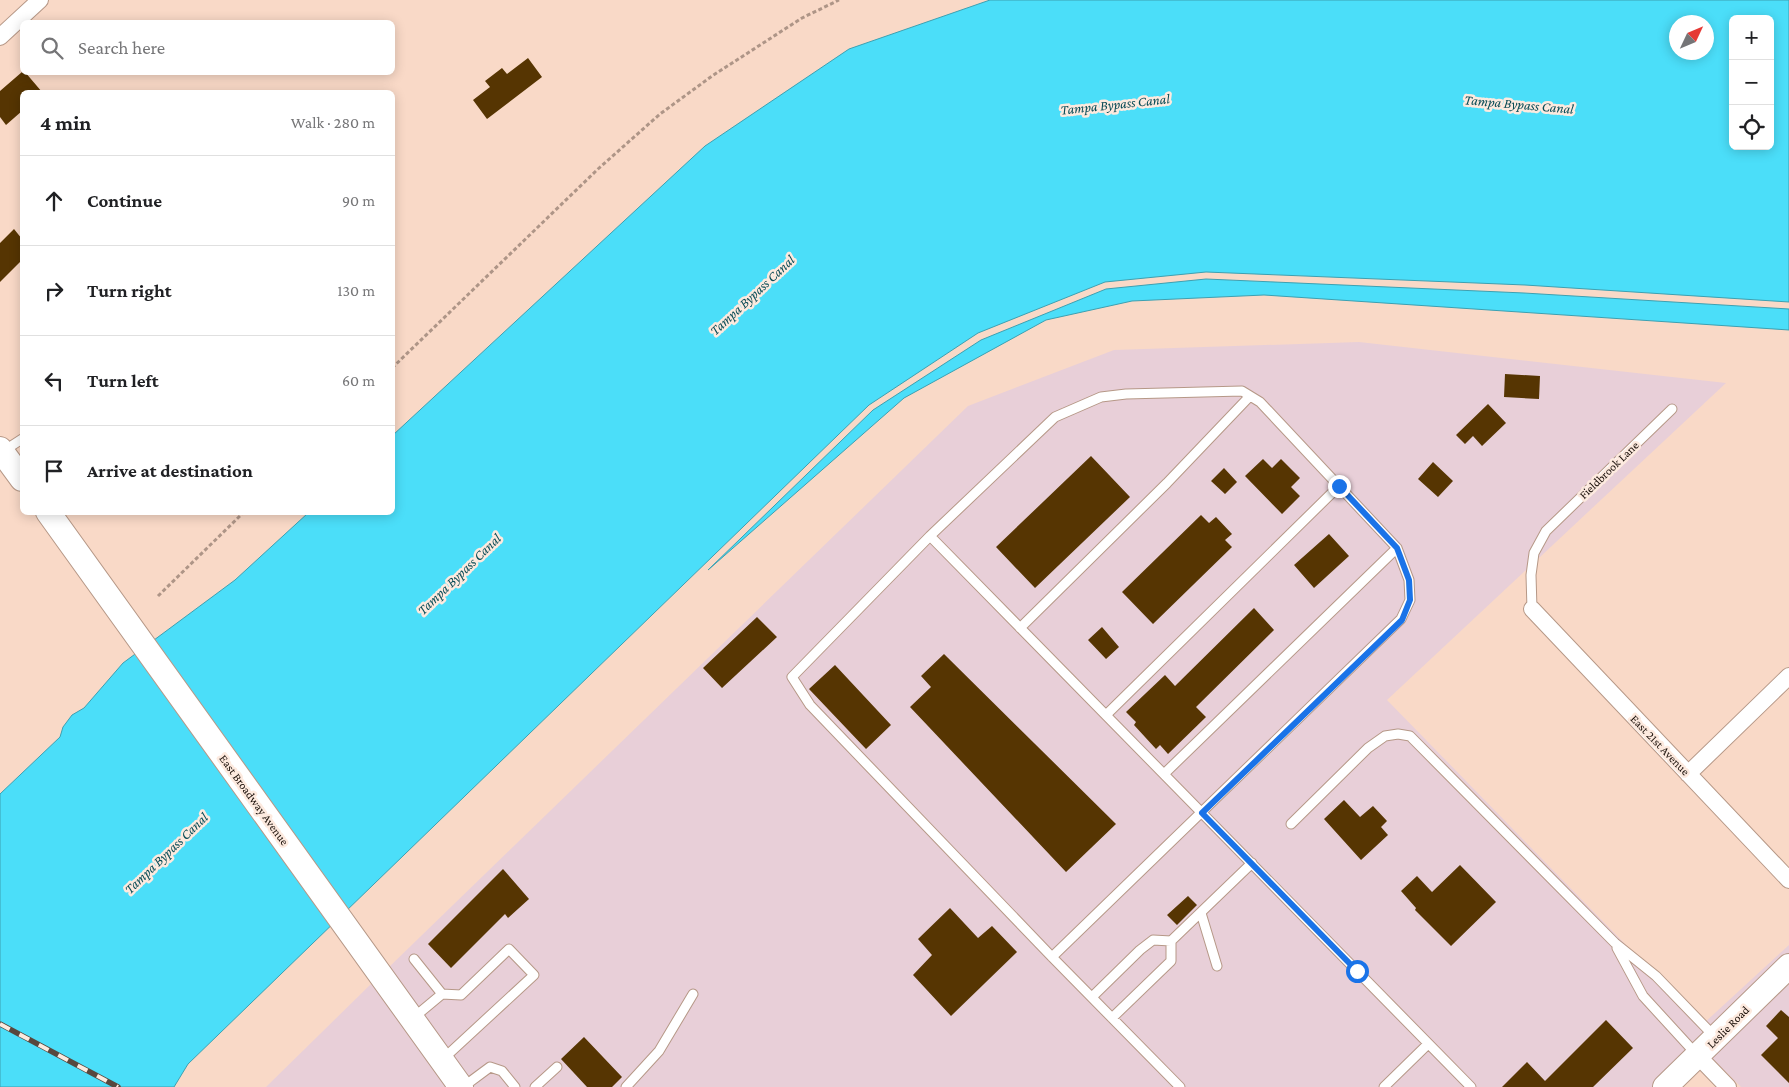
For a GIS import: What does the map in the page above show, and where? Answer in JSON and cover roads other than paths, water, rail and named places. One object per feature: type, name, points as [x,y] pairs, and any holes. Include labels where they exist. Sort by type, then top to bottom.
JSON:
[{"type":"main road","points":[[1,451],[20,476]]},
{"type":"main road","name":"East Broadway Avenue","points":[[50,515],[462,1087]]},
{"type":"main road","name":"Leslie Road","points":[[1666,1087],[1789,966]]},
{"type":"street","points":[[0,37],[40,0]]},
{"type":"street","name":"East 21st Avenue","points":[[1532,610],[1789,880]]},
{"type":"street","points":[[1688,774],[1789,676]]},
{"type":"street","points":[[1698,1056],[1728,1087]]},
{"type":"lane","points":[[1052,957],[1402,620],[1410,600],[1409,580],[1397,548],[1260,402],[1242,391],[1126,394],[1101,397],[1055,417],[930,536],[792,677],[810,705],[1052,957],[1180,1087]]},
{"type":"lane","points":[[1020,628],[1167,483],[1250,396]]},
{"type":"lane","name":"Fieldbrook Lane","points":[[1532,610],[1531,576],[1534,553],[1546,531],[1672,409]]},
{"type":"lane","points":[[1,451],[20,441]]},
{"type":"lane","points":[[1106,715],[1339,486]]},
{"type":"lane","points":[[930,536],[1471,1087]]},
{"type":"lane","points":[[1164,774],[1397,548]]},
{"type":"lane","points":[[1291,824],[1368,748],[1385,736],[1398,734],[1410,736],[1615,943],[1656,976],[1716,1038]]},
{"type":"lane","points":[[1112,1018],[1171,961],[1172,942],[1252,864]]},
{"type":"lane","points":[[1201,913],[1218,966]]},
{"type":"lane","points":[[1092,997],[1140,950],[1153,940],[1172,942]]},
{"type":"lane","points":[[1615,943],[1643,996],[1698,1056]]},
{"type":"lane","points":[[412,1019],[442,994],[461,995],[509,948],[534,975],[442,1060]]},
{"type":"lane","points":[[414,959],[442,994]]},
{"type":"lane","points":[[626,1087],[659,1051],[692,994]]},
{"type":"lane","points":[[1384,1087],[1428,1044]]},
{"type":"lane","points":[[462,1087],[490,1067],[502,1071],[515,1087]]},
{"type":"lane","points":[[536,1087],[557,1067]]},
{"type":"water","name":"Tampa Bypass Canal","points":[[990,0],[1789,0],[1789,302],[1525,285],[1206,272],[1105,282],[978,333],[869,405],[188,1064],[174,1087],[0,1087],[0,794],[60,737],[63,727],[72,715],[84,708],[123,663],[235,580],[306,515],[395,515],[395,433],[705,146],[849,49]]},
{"type":"water","points":[[1206,279],[1524,293],[1789,309],[1789,330],[1264,295],[1132,301],[1046,320],[904,398],[708,570],[873,410],[981,340],[1106,289]]},
{"type":"railway","points":[[0,1024],[118,1087]]}]
